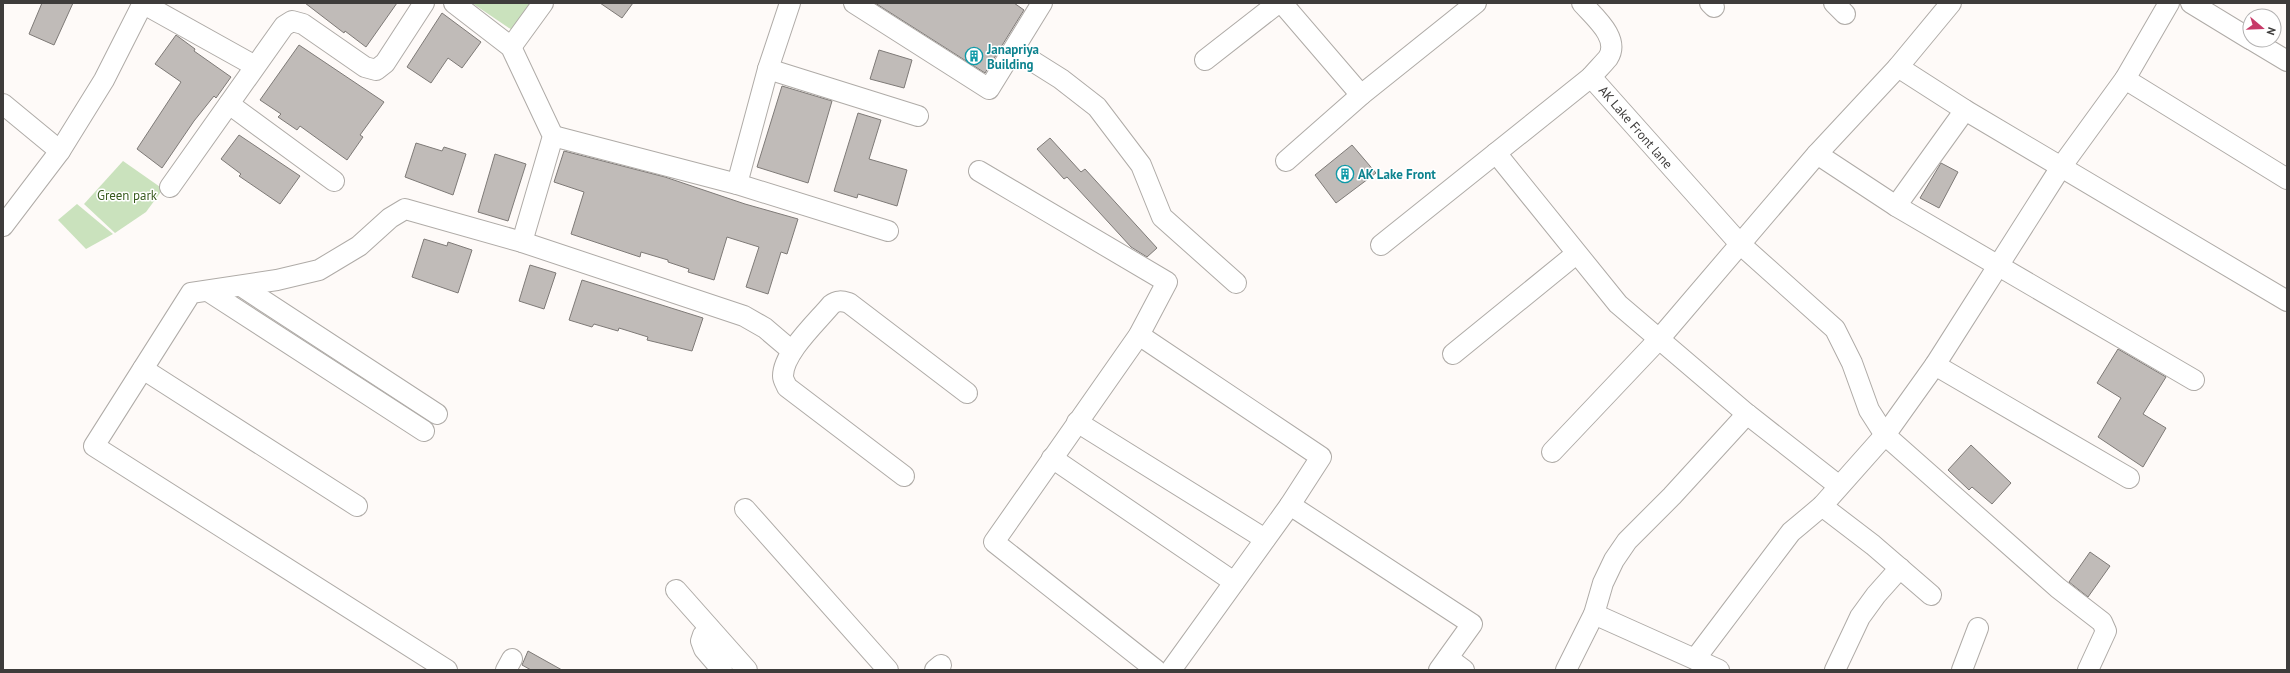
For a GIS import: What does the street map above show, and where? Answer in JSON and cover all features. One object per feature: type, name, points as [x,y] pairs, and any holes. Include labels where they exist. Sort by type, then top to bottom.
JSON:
[{"type":"street","points":[[3,226],[60,151],[104,80],[142,3],[255,66]]},
{"type":"street","points":[[170,187],[284,26],[292,21],[303,24],[365,67],[376,70],[385,63],[424,3]]},
{"type":"street","points":[[454,3],[516,53],[553,136],[522,242]]},
{"type":"street","points":[[516,53],[542,3]]},
{"type":"street","points":[[737,184],[768,69],[790,3]]},
{"type":"street","points":[[854,3],[989,90],[1042,3]]},
{"type":"street","points":[[1051,3],[1054,5],[1054,3]]},
{"type":"street","points":[[1205,60],[1278,3]]},
{"type":"street","points":[[1282,3],[1361,95]]},
{"type":"street","name":"AK Lake Front lane","points":[[1582,3],[1606,31],[1612,44],[1609,57],[1591,76],[1740,244],[1835,329],[1852,364],[1869,410],[1885,435],[2058,588],[2102,622],[2106,631],[2088,670]]},
{"type":"street","points":[[1552,452],[1660,338],[1817,154],[1898,67],[1951,3]]},
{"type":"street","points":[[1594,614],[1707,666],[1791,532],[1822,506],[1838,486],[1885,435],[1935,365],[2062,167],[2125,79],[2169,3]]},
{"type":"street","points":[[2191,3],[2242,34]]},
{"type":"street","points":[[1286,161],[1464,7]]},
{"type":"street","points":[[2266,48],[2287,61]]},
{"type":"street","points":[[1026,57],[1061,79],[1097,107],[1141,165],[1162,217],[1236,283]]},
{"type":"street","points":[[1898,67],[1965,110],[2287,301]]},
{"type":"street","points":[[768,69],[918,116]]},
{"type":"street","points":[[1381,245],[1591,76]]},
{"type":"street","points":[[2125,79],[2287,179]]},
{"type":"street","points":[[3,104],[60,151]]},
{"type":"street","points":[[229,104],[334,180]]},
{"type":"street","points":[[1896,206],[1965,110]]},
{"type":"street","points":[[553,136],[737,184],[888,231]]},
{"type":"street","points":[[1496,153],[1576,254],[1618,304],[1660,338],[1747,414],[1838,486]]},
{"type":"street","points":[[1817,154],[1896,206],[2194,380]]},
{"type":"street","points":[[979,171],[1167,282],[1139,335],[994,542],[1156,670]]},
{"type":"street","points":[[447,670],[94,446],[191,293],[241,286],[319,270],[359,246],[390,218],[405,210],[522,242],[744,316],[765,328],[792,351]]},
{"type":"street","points":[[1453,354],[1576,254]]},
{"type":"street","points":[[241,286],[437,414]]},
{"type":"street","points":[[208,291],[424,432]]},
{"type":"street","points":[[904,476],[787,387],[783,377],[784,367],[792,351],[831,305],[835,302],[843,301],[967,393]]},
{"type":"street","points":[[1139,335],[1321,457],[1290,505],[1171,670]]},
{"type":"street","points":[[1935,365],[2129,478]]},
{"type":"street","points":[[143,369],[357,506]]},
{"type":"street","points":[[377,401],[389,383]]},
{"type":"street","points":[[1566,670],[1594,614],[1603,583],[1614,560],[1627,541],[1672,496],[1747,414]]},
{"type":"street","points":[[1077,422],[1265,539]]},
{"type":"street","points":[[1052,458],[1234,582]]},
{"type":"street","points":[[1290,505],[1472,624],[1444,664],[1464,670]]},
{"type":"street","points":[[1822,506],[1900,568],[1931,595]]},
{"type":"street","points":[[745,509],[888,670]]},
{"type":"street","points":[[1835,670],[1860,617],[1876,595],[1900,568]]},
{"type":"street","points":[[676,590],[746,670]]},
{"type":"street","points":[[1962,670],[1978,628]]},
{"type":"street","points":[[710,629],[703,635],[701,641],[704,649],[722,670]]},
{"type":"green space","points":[[472,3],[535,3],[515,32]]},
{"type":"green space","name":"Green park","points":[[123,161],[163,189],[146,212],[115,233],[84,204]]},
{"type":"green space","points":[[77,204],[113,234],[86,249],[58,220]]},
{"type":"building","points":[[42,3],[73,3],[54,45],[29,34]]},
{"type":"building","points":[[305,3],[397,3],[366,47],[345,31],[344,33]]},
{"type":"building","points":[[600,3],[633,3],[622,18]]},
{"type":"building","name":"Janapriya Building","points":[[875,3],[1014,3],[1024,10],[985,73]]},
{"type":"building","points":[[442,13],[481,42],[462,68],[448,58],[431,83],[407,67]]},
{"type":"building","points":[[176,35],[195,49],[194,51],[231,77],[216,98],[214,96],[194,121],[162,168],[137,149],[181,82],[155,64]]},
{"type":"building","points":[[299,45],[384,102],[360,135],[363,137],[347,160],[300,126],[297,130],[278,117],[281,114],[260,100]]},
{"type":"building","points":[[879,50],[912,60],[904,88],[870,79]]},
{"type":"building","points":[[782,86],[832,101],[808,183],[757,167]]},
{"type":"building","points":[[858,113],[881,120],[869,159],[907,170],[897,206],[858,194],[857,198],[834,191]]},
{"type":"building","points":[[239,135],[300,176],[280,204],[239,176],[241,174],[221,159]]},
{"type":"building","points":[[1050,138],[1081,172],[1085,169],[1157,248],[1147,257],[1131,247],[1067,177],[1064,179],[1037,149]]},
{"type":"building","points":[[416,143],[442,151],[444,147],[466,154],[453,195],[405,177]]},
{"type":"building","name":"AK Lake Front","points":[[1352,145],[1376,173],[1336,203],[1315,175]]},
{"type":"building","points":[[564,151],[665,177],[745,204],[798,219],[787,254],[781,252],[768,294],[746,287],[759,247],[727,237],[714,280],[688,272],[689,269],[668,262],[668,260],[641,252],[640,257],[571,234],[584,192],[554,182]]},
{"type":"building","points":[[495,154],[526,164],[508,221],[478,212]]},
{"type":"building","points":[[1941,163],[1958,172],[1939,208],[1920,198]]},
{"type":"building","points":[[424,239],[447,246],[448,242],[472,250],[458,293],[412,277]]},
{"type":"building","points":[[530,265],[556,273],[544,309],[519,301]]},
{"type":"building","points":[[582,280],[703,318],[692,351],[647,340],[648,337],[619,328],[618,331],[594,324],[592,327],[569,320]]},
{"type":"building","points":[[2118,349],[2166,377],[2143,414],[2166,428],[2143,467],[2098,437],[2121,398],[2097,383]]},
{"type":"building","points":[[1971,445],[2011,483],[1992,504],[1972,487],[1969,490],[1948,470]]},
{"type":"building","points":[[2090,552],[2110,566],[2088,597],[2069,582]]},
{"type":"building","points":[[528,651],[562,670],[531,670],[522,665]]},
{"type":"place","name":"Janapriya Building","points":[[974,56]]},
{"type":"place","name":"AK Lake Front","points":[[1345,174]]}]
